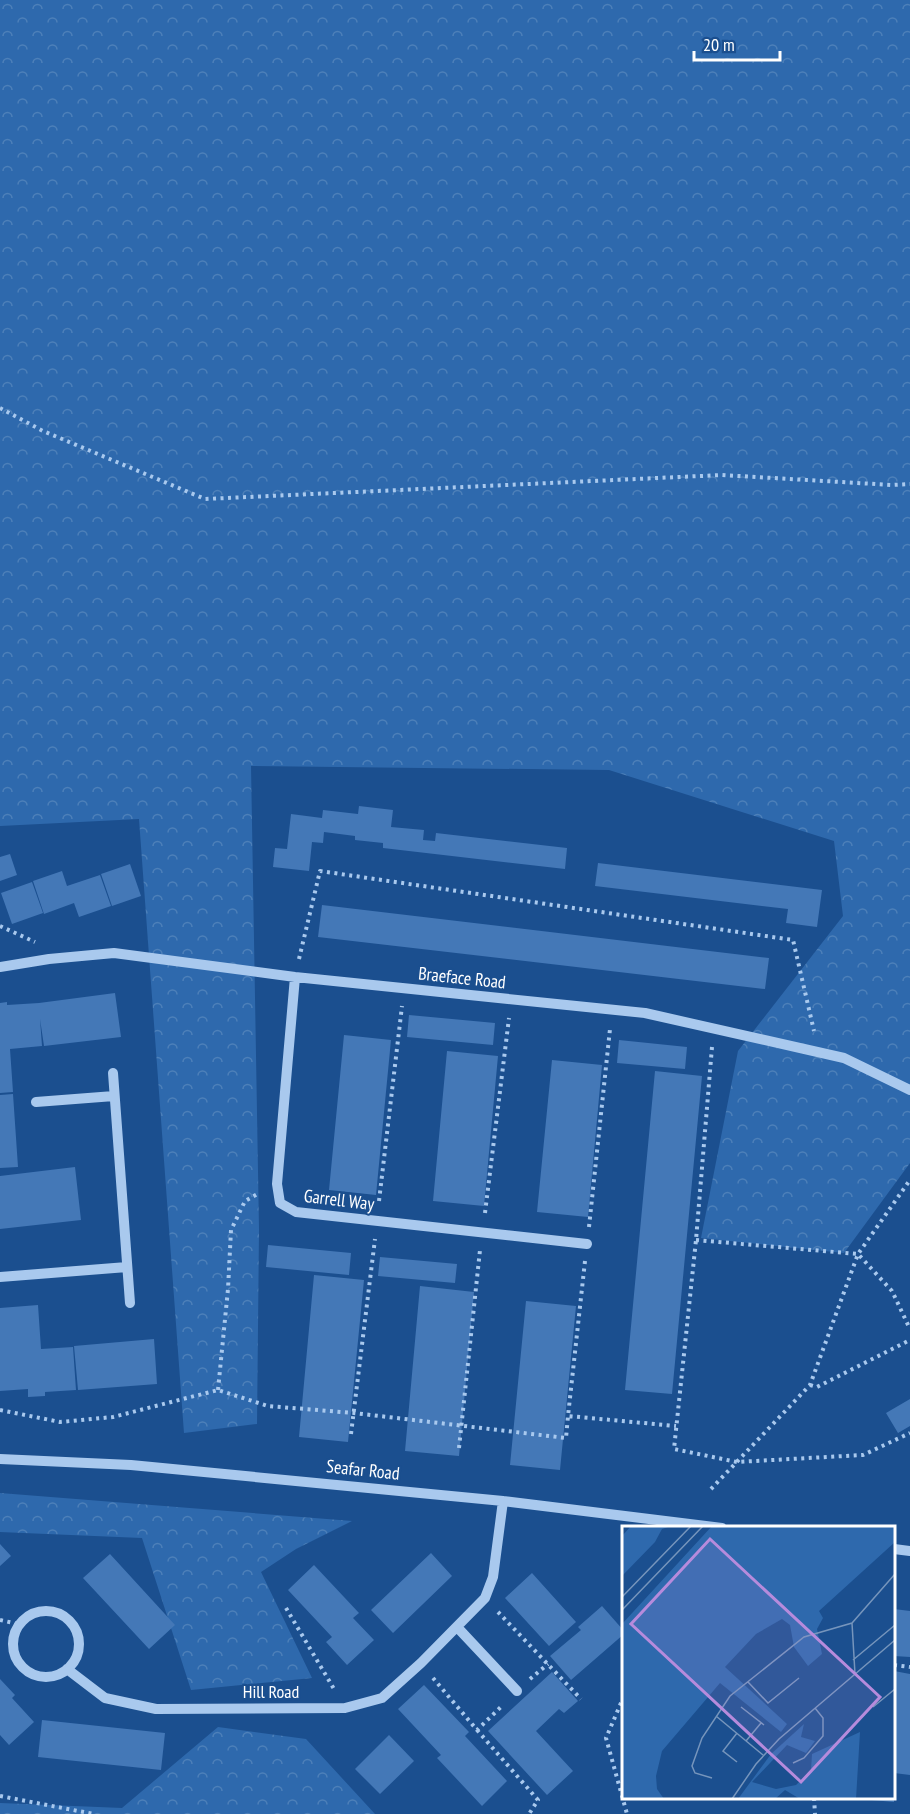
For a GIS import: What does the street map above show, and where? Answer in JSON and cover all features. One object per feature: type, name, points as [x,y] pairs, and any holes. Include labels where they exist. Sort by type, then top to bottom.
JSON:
[{"type":"street","name":"Braeface Road","points":[[0,967],[49,959],[114,953],[295,977],[645,1013],[844,1058],[910,1090]]},
{"type":"street","points":[[277,1184],[295,977]]},
{"type":"street","points":[[113,1073],[130,1304]]},
{"type":"street","points":[[36,1102],[114,1096]]},
{"type":"street","name":"Garrell Way","points":[[277,1184],[280,1203],[296,1212],[587,1244]]},
{"type":"street","points":[[0,1277],[127,1267]]},
{"type":"street","name":"Seafar Road","points":[[0,1459],[131,1465],[503,1501],[714,1526]]},
{"type":"street","name":"Hill Road","points":[[67,1669],[105,1698],[156,1708],[345,1708],[382,1698],[422,1663],[485,1598],[493,1577],[503,1501]]},
{"type":"street","points":[[47,1610],[68,1619],[75,1628],[78,1639],[78,1650],[74,1660],[67,1669],[48,1677],[37,1676],[27,1671],[19,1664],[12,1644],[18,1624],[26,1616],[36,1611],[47,1610]]},
{"type":"street","points":[[458,1627],[517,1691]]},
{"type":"path","points":[[0,408],[43,431],[205,499],[722,475],[892,485],[910,484]]},
{"type":"path","points":[[295,977],[320,871],[332,872],[793,940],[819,1053]]},
{"type":"path","points":[[0,926],[41,944],[49,959]]},
{"type":"path","points":[[714,1029],[696,1240],[674,1449],[737,1462],[863,1455],[910,1433]]},
{"type":"path","points":[[711,1489],[810,1385],[858,1254],[910,1180]]},
{"type":"path","points":[[218,1390],[231,1230],[245,1201],[277,1184]]},
{"type":"path","points":[[696,1240],[858,1254],[892,1291],[910,1329]]},
{"type":"path","points":[[810,1385],[817,1388],[910,1340]]},
{"type":"path","points":[[0,1410],[60,1422],[113,1417],[218,1390],[268,1406],[354,1413],[566,1438],[568,1416]]},
{"type":"path","points":[[485,1598],[581,1700]]},
{"type":"path","points":[[286,1608],[345,1708]]},
{"type":"path","points":[[0,1620],[18,1624]]},
{"type":"path","points":[[422,1663],[538,1800],[529,1814]]},
{"type":"path","points":[[477,1730],[548,1664]]},
{"type":"path","points":[[895,1665],[910,1667]]},
{"type":"path","points":[[622,1701],[606,1738],[622,1796]]},
{"type":"path","points":[[0,1796],[94,1814]]},
{"type":"path","points":[[623,1799],[627,1814]]},
{"type":"path","points":[[814,1799],[815,1814]]},
{"type":"green space","points":[[0,0],[910,0],[910,1163],[844,1253],[701,1238],[738,1051],[843,916],[834,841],[609,770],[251,766],[259,1229],[257,1424],[184,1433],[139,819],[0,826]]},
{"type":"green space","points":[[0,1493],[352,1521],[296,1549],[261,1572],[312,1678],[191,1690],[142,1538],[0,1532]]},
{"type":"green space","points":[[218,1727],[306,1739],[375,1814],[0,1814],[0,1803],[122,1808]]},
{"type":"building","points":[[359,806],[393,810],[391,827],[424,830],[423,840],[435,841],[436,833],[567,848],[565,869],[383,848],[383,843],[355,840],[355,836],[324,832],[323,843],[312,842],[309,871],[273,867],[275,848],[287,849],[291,814],[322,818],[323,810],[358,814]]},
{"type":"building","points":[[10,854],[17,875],[0,881],[0,857]]},
{"type":"building","points":[[598,863],[822,890],[817,927],[786,923],[788,909],[595,886]]},
{"type":"building","points":[[130,864],[141,896],[112,906],[101,874]]},
{"type":"building","points":[[62,871],[67,886],[100,875],[111,906],[79,917],[74,903],[44,914],[33,881]]},
{"type":"building","points":[[32,882],[43,913],[12,924],[1,893]]},
{"type":"building","points":[[322,905],[769,958],[765,989],[318,937]]},
{"type":"building","points":[[115,993],[121,1037],[44,1046],[40,1019],[42,1046],[10,1049],[13,1092],[0,1093],[0,1003],[7,1002],[7,1005],[39,1003]]},
{"type":"building","points":[[409,1015],[495,1023],[493,1045],[407,1037]]},
{"type":"building","points":[[344,1035],[391,1040],[376,1195],[329,1190]]},
{"type":"building","points":[[619,1040],[687,1047],[685,1069],[617,1063]]},
{"type":"building","points":[[447,1051],[498,1056],[484,1206],[433,1201]]},
{"type":"building","points":[[552,1060],[602,1065],[588,1217],[537,1212]]},
{"type":"building","points":[[655,1071],[702,1076],[672,1394],[625,1390]]},
{"type":"building","points":[[13,1094],[18,1167],[0,1168],[0,1095]]},
{"type":"building","points":[[75,1167],[81,1220],[0,1229],[0,1176]]},
{"type":"building","points":[[268,1245],[351,1253],[349,1275],[266,1267]]},
{"type":"building","points":[[380,1257],[457,1264],[455,1283],[378,1276]]},
{"type":"building","points":[[314,1275],[364,1280],[348,1442],[299,1437]]},
{"type":"building","points":[[420,1286],[474,1292],[459,1456],[405,1451]]},
{"type":"building","points":[[526,1301],[576,1306],[560,1470],[510,1465]]},
{"type":"building","points":[[38,1305],[41,1349],[73,1347],[76,1390],[45,1392],[45,1396],[28,1397],[28,1389],[0,1391],[0,1308]]},
{"type":"building","points":[[154,1339],[157,1384],[78,1390],[74,1346]]},
{"type":"building","points":[[910,1399],[910,1426],[898,1433],[886,1413]]},
{"type":"building","points":[[0,1544],[11,1556],[0,1566]]},
{"type":"building","points":[[431,1553],[452,1576],[393,1633],[371,1610]]},
{"type":"building","points":[[110,1554],[175,1625],[149,1649],[83,1578]]},
{"type":"building","points":[[314,1565],[359,1613],[353,1618],[374,1640],[347,1665],[326,1642],[332,1637],[288,1590]]},
{"type":"building","points":[[532,1573],[576,1622],[549,1646],[505,1598]]},
{"type":"building","points":[[602,1606],[622,1629],[622,1636],[571,1680],[550,1656],[581,1630],[578,1627]]},
{"type":"building","points":[[895,1609],[910,1611],[910,1657],[895,1656]]},
{"type":"building","points":[[895,1671],[910,1674],[910,1775],[895,1773]]},
{"type":"building","points":[[552,1672],[578,1701],[564,1713],[559,1709],[536,1731],[573,1771],[547,1795],[488,1731]]},
{"type":"building","points":[[0,1679],[15,1695],[12,1698],[34,1722],[9,1745],[0,1735]]},
{"type":"building","points":[[424,1685],[469,1732],[465,1736],[507,1781],[482,1806],[437,1758],[441,1755],[398,1709]]},
{"type":"building","points":[[42,1720],[165,1733],[161,1770],[38,1757]]},
{"type":"building","points":[[389,1735],[414,1761],[380,1794],[355,1769]]},
{"type":"building","points":[[861,1799],[894,1799],[894,1802]]}]
